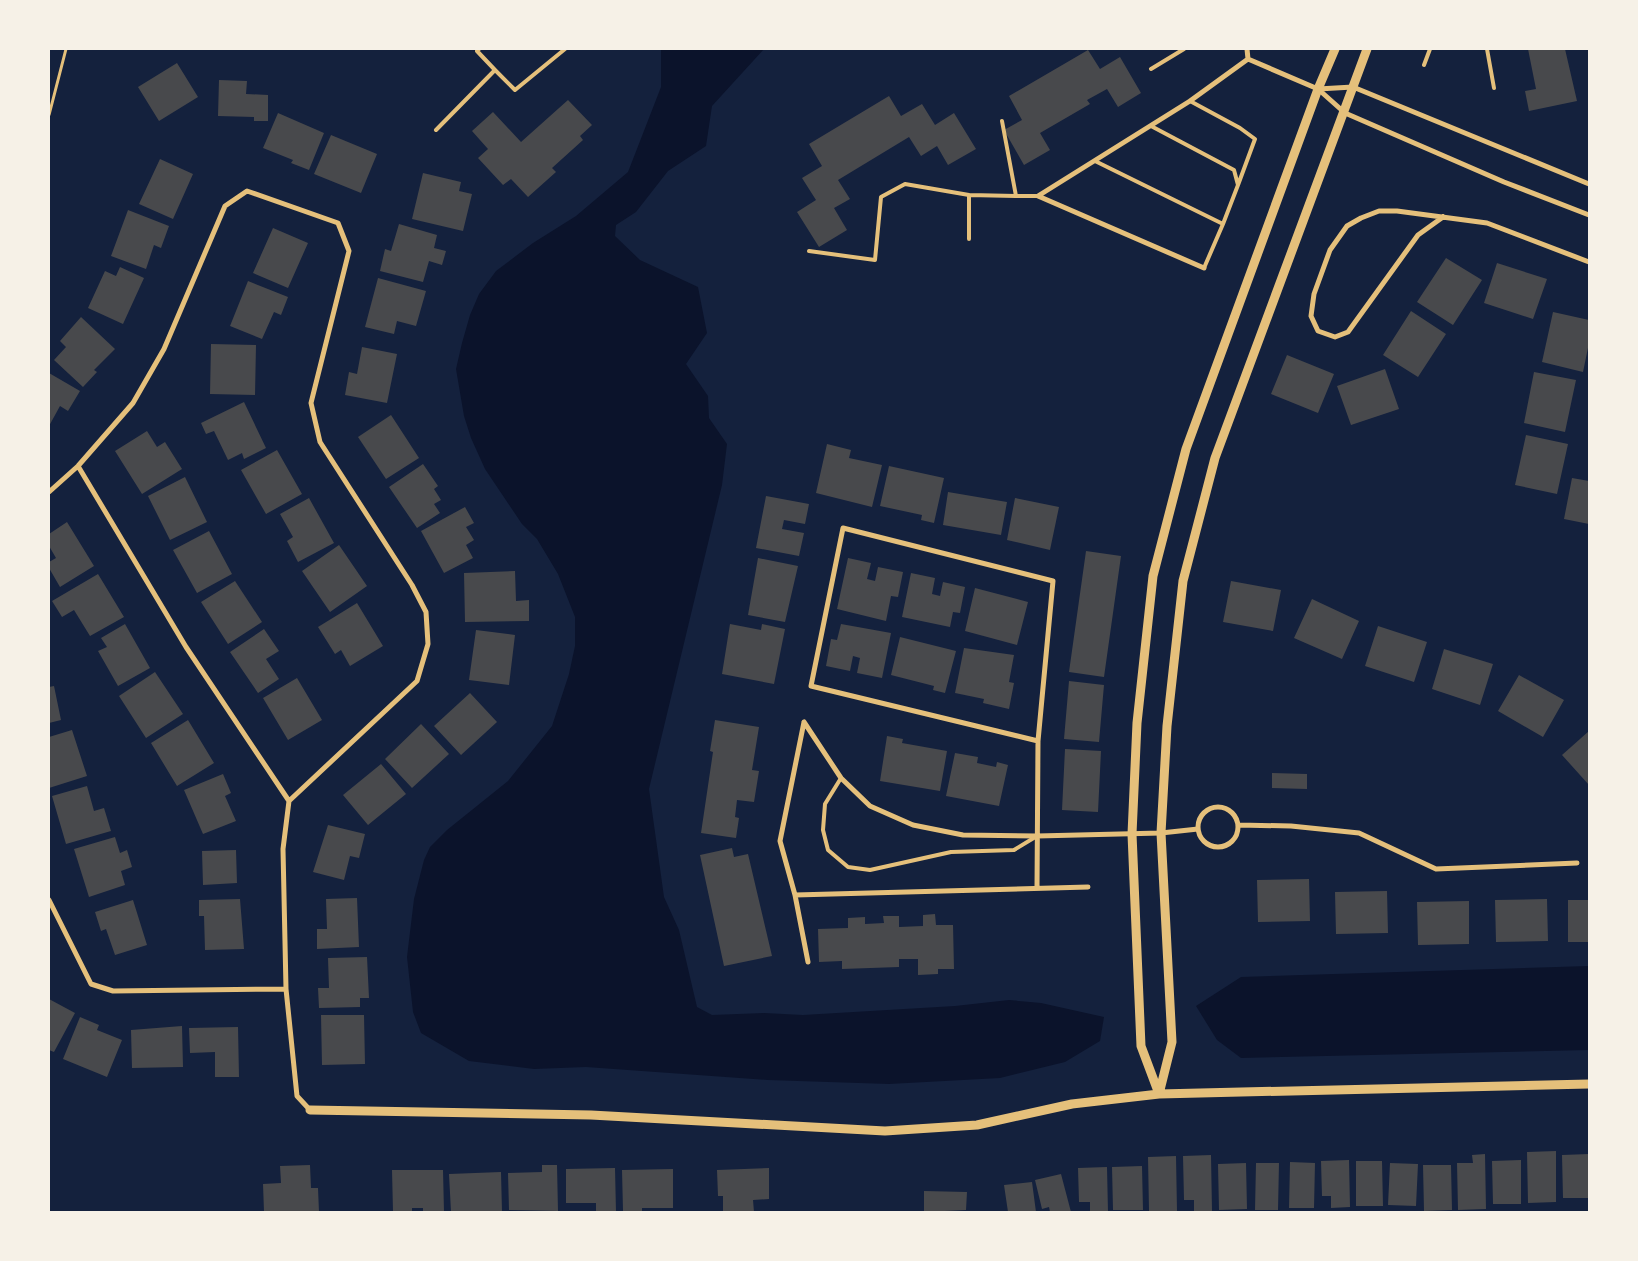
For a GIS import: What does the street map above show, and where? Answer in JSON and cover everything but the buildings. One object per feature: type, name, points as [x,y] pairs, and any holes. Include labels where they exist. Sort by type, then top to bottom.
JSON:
[{"type":"street","points":[[1247,49],[1248,59]]},
{"type":"street","points":[[1159,1094],[1142,1046],[1132,834],[1137,723],[1152,576],[1186,449],[1318,89],[1335,49]]},
{"type":"street","points":[[1159,1094],[1172,1042],[1161,833],[1167,726],[1183,581],[1215,458],[1317,180],[1345,113],[1367,49]]},
{"type":"street","points":[[1248,59],[1318,89],[1345,113],[1504,182],[1589,215]]},
{"type":"street","points":[[1038,196],[1190,101],[1248,59]]},
{"type":"street","points":[[1318,89],[1353,87],[1589,184]]},
{"type":"street","points":[[49,492],[78,466],[133,403],[164,349],[224,206],[247,191],[338,223],[349,251],[311,403],[320,442],[412,585],[426,612],[428,644],[417,681],[289,801],[283,849],[286,989],[297,1096],[310,1110],[591,1115],[885,1131],[977,1125],[1072,1104],[1159,1094],[1589,1084]]},
{"type":"street","points":[[1038,196],[1204,268]]},
{"type":"street","points":[[1443,217],[1418,235],[1348,332],[1335,337],[1318,331],[1311,316],[1314,294],[1330,250],[1347,226],[1360,218],[1379,211],[1397,210],[1487,223],[1589,262]]},
{"type":"street","points":[[78,466],[186,647],[289,801]]},
{"type":"street","points":[[1037,888],[1038,741],[1053,581],[843,528],[811,686],[1038,741]]},
{"type":"street","points":[[808,962],[795,895],[780,841],[804,722],[840,778],[870,806],[913,825],[963,834],[1037,836],[1161,833],[1198,829]]},
{"type":"street","points":[[1215,807],[1233,812],[1239,825],[1235,839],[1224,847],[1210,846],[1204,842],[1198,829],[1204,812],[1215,807]]},
{"type":"street","points":[[1239,825],[1291,826],[1359,833],[1436,869],[1577,864]]},
{"type":"street","points":[[795,895],[1088,887]]},
{"type":"street","points":[[49,900],[91,984],[113,991],[286,989]]},
{"type":"lane","points":[[479,49],[477,51],[515,90],[564,49]]},
{"type":"lane","points":[[1150,69],[1184,49]]},
{"type":"lane","points":[[1424,65],[1430,49]]},
{"type":"lane","points":[[1487,49],[1494,88]]},
{"type":"lane","points":[[436,130],[495,70]]},
{"type":"lane","points":[[1190,101],[1240,128],[1255,139],[1204,268]]},
{"type":"lane","points":[[1002,121],[1016,196]]},
{"type":"lane","points":[[1151,126],[1234,170],[1238,185]]},
{"type":"lane","points":[[1095,161],[1223,224]]},
{"type":"lane","points":[[809,251],[875,260],[881,197],[905,184],[969,196],[1038,196]]},
{"type":"lane","points":[[969,196],[969,240]]},
{"type":"lane","points":[[840,778],[825,804],[823,830],[828,850],[848,866],[870,870],[951,852],[1014,850],[1037,836]]},
{"type":"path","points":[[49,115],[66,49]]},
{"type":"water","points":[[661,49],[764,49],[712,106],[706,146],[668,171],[636,212],[616,225],[615,236],[640,260],[698,287],[707,333],[686,364],[708,396],[709,418],[727,444],[722,485],[649,789],[664,897],[679,930],[697,1007],[712,1015],[764,1013],[803,1015],[955,1006],[1009,1000],[1041,1003],[1104,1017],[1100,1041],[1065,1062],[1000,1078],[889,1084],[768,1080],[586,1067],[534,1069],[469,1061],[421,1033],[413,1012],[407,957],[414,899],[424,860],[430,847],[447,830],[508,781],[552,726],[569,674],[575,646],[575,617],[558,574],[537,539],[522,524],[485,469],[471,438],[464,416],[456,369],[462,343],[470,315],[479,294],[496,271],[533,243],[576,216],[628,172],[661,87]]},
{"type":"water","points":[[1589,966],[1589,1050],[1241,1058],[1217,1040],[1196,1006],[1241,977]]}]
